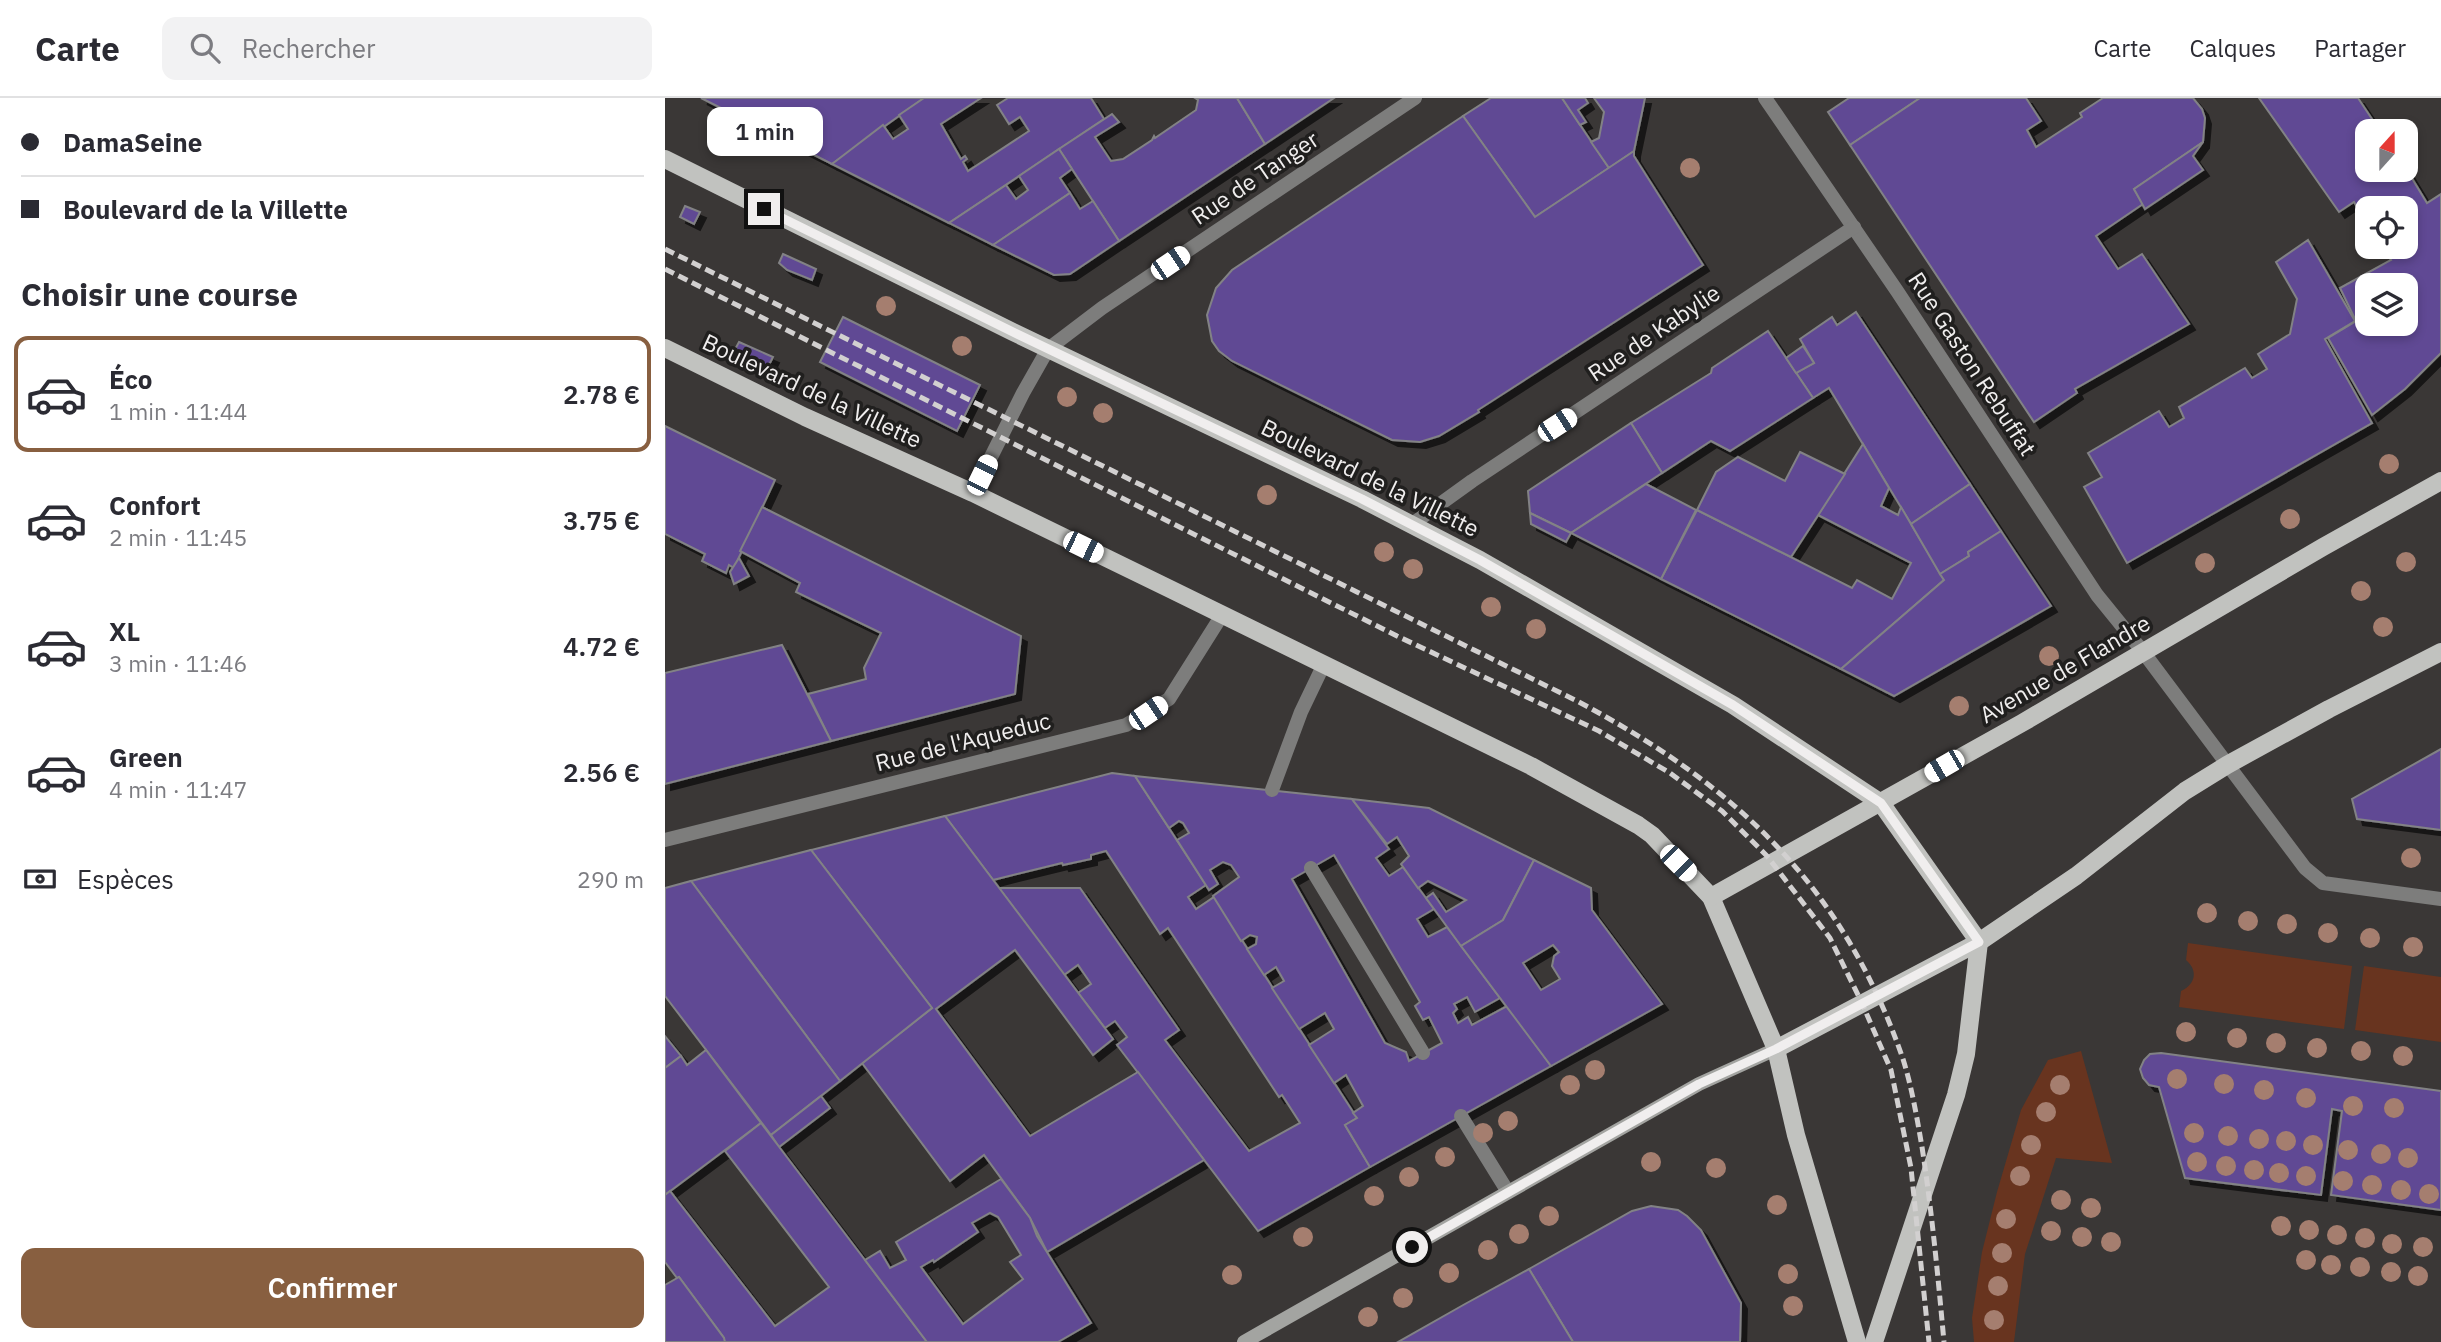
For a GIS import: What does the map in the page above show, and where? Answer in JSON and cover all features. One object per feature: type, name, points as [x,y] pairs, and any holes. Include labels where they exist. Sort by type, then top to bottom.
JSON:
[{"type":"main road","name":"Boulevard de la Villette","points":[[665,159],[1048,349],[1362,499],[1480,560],[1646,653],[1733,705],[1881,803],[1979,942]]},
{"type":"main road","name":"Boulevard de la Villette","points":[[665,348],[805,417],[973,493],[1531,766],[1652,835],[1711,897],[1776,1049],[1796,1135],[1857,1342]]},
{"type":"main road","name":"Avenue de Flandre","points":[[1711,897],[1881,803],[2441,481]]},
{"type":"main road","points":[[1244,1342],[1699,1084],[1776,1049],[1979,942],[2076,876],[2185,791],[2329,709],[2441,652]]},
{"type":"main road","points":[[1874,1342],[1956,1095],[1966,1054],[1979,942]]},
{"type":"street","name":"Rue de Tanger","points":[[973,493],[1048,349],[1102,308],[1415,98]]},
{"type":"street","name":"Rue Gaston Rebuffat","points":[[1765,98],[1854,227],[2097,594],[2275,825],[2305,868],[2323,883],[2441,899]]},
{"type":"street","name":"Rue de Kabylie","points":[[1411,525],[1472,481],[1854,227]]},
{"type":"street","name":"Rue de l'Aqueduc","points":[[665,840],[1126,725],[1169,699],[1222,615]]},
{"type":"street","points":[[1272,790],[1301,712],[1324,664]]},
{"type":"street","points":[[1311,868],[1423,1053]]},
{"type":"street","points":[[1461,1116],[1508,1192]]},
{"type":"shaded area","points":[[2188,943],[2352,966],[2344,1029],[2179,1007],[2181,991],[2190,985],[2194,977],[2194,972],[2186,960]]},
{"type":"shaded area","points":[[2364,966],[2441,977],[2441,1042],[2355,1030]]},
{"type":"shaded area","points":[[2081,1051],[2112,1163],[2056,1158],[2025,1254],[2014,1342],[1974,1342],[1972,1318],[1982,1252],[2021,1110],[2048,1060]]},
{"type":"building","points":[[701,98],[924,98],[832,164]]},
{"type":"building","points":[[924,98],[981,98],[941,124],[961,159],[965,156],[967,159],[963,162],[968,171],[1029,131],[1020,117],[1009,124],[997,105],[1008,98],[1091,98],[1104,119],[949,223],[832,164],[883,125],[893,139],[908,129],[899,115]]},
{"type":"building","points":[[1195,98],[1237,98],[1265,144],[1119,241],[1059,149],[1112,114],[1119,122],[1095,137],[1111,161],[1123,159],[1196,110],[1198,100]]},
{"type":"building","points":[[1237,98],[1334,98],[1265,144]]},
{"type":"building","points":[[1491,98],[1562,98],[1609,168],[1535,217],[1463,116]]},
{"type":"building","points":[[1562,98],[1585,98],[1588,103],[1578,110],[1586,122],[1580,125]]},
{"type":"building","points":[[1594,98],[1645,98],[1634,151],[1609,168],[1591,142],[1599,138],[1604,112]]},
{"type":"building","points":[[1849,98],[1920,98],[1850,145],[1828,112]]},
{"type":"building","points":[[1920,98],[2026,98],[2041,121],[2027,130],[2036,147],[2082,117],[2080,113],[2103,98],[2193,98],[2205,118],[2203,142],[2134,189],[2143,204],[2096,236],[2118,269],[2142,254],[2189,324],[2075,389],[2077,393],[2034,422],[1850,145]]},
{"type":"building","points":[[2259,98],[2358,98],[2372,119],[2355,119],[2355,182],[2414,182],[2427,203],[2441,194],[2441,353],[2405,389],[2372,415],[2328,338],[2355,322],[2355,336],[2418,336],[2418,273],[2367,273],[2390,259],[2418,259],[2418,196],[2355,196],[2354,202],[2339,212]]},
{"type":"building","points":[[1463,116],[1535,217],[1634,151],[1634,156],[1703,265],[1478,410],[1479,412],[1439,436],[1420,442],[1392,440],[1232,361],[1219,351],[1212,341],[1207,315],[1216,288],[1232,270]]},
{"type":"building","points":[[2203,142],[2193,156],[2203,170],[2145,209],[2134,189]]},
{"type":"building","points":[[1059,149],[1072,169],[1060,178],[1070,193],[993,245],[949,223],[1006,185],[1016,199],[1028,190],[1019,176]]},
{"type":"building","points":[[1070,193],[1080,209],[1093,201],[1119,241],[1070,274],[1054,275],[993,245]]},
{"type":"building","points":[[685,206],[700,212],[694,224],[680,217]]},
{"type":"building","points":[[2308,240],[2355,321],[2325,339],[2372,423],[2127,563],[2084,487],[2102,477],[2088,453],[2159,411],[2169,427],[2184,418],[2179,407],[2245,368],[2252,378],[2267,369],[2258,354],[2290,334],[2297,299],[2276,262]]},
{"type":"building","points":[[783,254],[816,269],[812,280],[787,270],[779,263]]},
{"type":"building","points":[[2355,280],[2355,319],[2340,288]]},
{"type":"building","points":[[1856,312],[1970,484],[1911,524],[1829,388],[1813,398],[1796,373],[1814,363],[1800,339],[1832,317],[1837,325]]},
{"type":"building","points":[[843,317],[980,385],[957,431],[820,362]]},
{"type":"building","points":[[1768,331],[1813,398],[1730,451],[1711,441],[1662,473],[1631,423],[1711,373],[1712,368]]},
{"type":"building","points":[[739,342],[773,357],[766,371],[733,353]]},
{"type":"building","points":[[1803,346],[1814,363],[1796,373],[1786,358]]},
{"type":"building","points":[[1631,423],[1662,473],[1571,533],[1530,513],[1528,491]]},
{"type":"building","points":[[665,426],[775,480],[734,568],[729,565],[726,573],[702,561],[705,554],[665,534]]},
{"type":"building","points":[[1863,444],[1889,488],[1881,506],[1898,515],[1901,507],[1944,580],[1841,669],[1661,579],[1697,510],[1852,588],[1857,580],[1892,599],[1911,563],[1818,515]]},
{"type":"building","points":[[1800,452],[1845,474],[1791,557],[1697,510],[1716,472],[1738,457],[1785,481]]},
{"type":"building","points":[[1646,484],[1696,510],[1661,579],[1571,533]]},
{"type":"building","points":[[1970,484],[2001,531],[1940,574],[1911,524]]},
{"type":"building","points":[[762,507],[1021,636],[1015,694],[831,741],[808,694],[866,679],[864,668],[881,633],[796,592],[800,583],[740,551]]},
{"type":"building","points":[[1530,513],[1571,533],[1566,542],[1531,524]]},
{"type":"building","points":[[2001,531],[2051,606],[1894,696],[1841,669],[1944,580],[1940,574]]},
{"type":"building","points":[[739,558],[749,576],[734,584],[730,572]]},
{"type":"building","points":[[782,645],[831,741],[665,784],[665,673]]},
{"type":"building","points":[[2441,749],[2441,830],[2357,819],[2352,799]]},
{"type":"building","points":[[1112,773],[1135,776],[1206,885],[1188,897],[1196,909],[1214,897],[1357,1118],[1345,1125],[1370,1167],[1258,1231],[1117,1045],[1127,1037],[1115,1021],[1105,1028],[1078,993],[1091,984],[1078,965],[1064,975],[999,888],[1080,888],[1179,1030],[1165,1040],[1249,1151],[1300,1123],[1282,1095],[1279,1097],[1168,928],[1160,934],[1106,851],[1091,855],[1091,859],[1063,865],[1062,863],[993,880],[945,816]]},
{"type":"building","points":[[1135,776],[1352,799],[1389,849],[1376,858],[1389,876],[1403,867],[1434,909],[1417,919],[1428,937],[1447,927],[1500,998],[1475,1012],[1467,997],[1454,1004],[1457,1009],[1453,1013],[1458,1023],[1468,1017],[1472,1025],[1507,1006],[1551,1066],[1370,1167],[1345,1125],[1357,1118],[1353,1113],[1363,1106],[1346,1075],[1334,1083],[1309,1045],[1334,1029],[1325,1013],[1299,1029],[1272,988],[1284,981],[1276,967],[1264,975],[1247,949],[1256,944],[1257,937],[1250,935],[1241,941],[1213,896],[1239,877],[1231,865],[1223,862],[1210,870],[1218,884],[1209,890],[1177,840],[1189,833],[1183,823],[1179,821],[1169,828]],"holes":[[[1334,855],[1420,1002],[1415,1006],[1423,1020],[1429,1017],[1442,1043],[1409,1061],[1406,1052],[1385,1043],[1292,879]]]},
{"type":"building","points":[[1352,799],[1429,808],[1534,860],[1503,920],[1461,946],[1426,898],[1433,893],[1446,912],[1466,900],[1428,881],[1418,888],[1401,864],[1409,856],[1397,837],[1387,844]]},
{"type":"building","points":[[945,816],[1113,1039],[1093,1055],[1015,950],[936,1009],[1030,1136],[1138,1072],[1204,1160],[1047,1252],[1030,1218],[984,1155],[950,1181],[862,1063],[932,1008],[811,850]]},
{"type":"building","points":[[811,850],[932,1008],[840,1081],[691,881]]},
{"type":"building","points":[[1534,860],[1591,888],[1592,910],[1662,1004],[1551,1066],[1461,946],[1503,920]],"holes":[[[1553,945],[1559,952],[1554,956],[1552,966],[1560,979],[1541,990],[1523,963]]]},
{"type":"building","points":[[691,881],[840,1081],[771,1135],[665,996],[665,888]]},
{"type":"building","points":[[665,1036],[681,1056],[665,1068]]},
{"type":"building","points":[[706,1050],[761,1123],[665,1195],[665,1068],[681,1056],[687,1065]]},
{"type":"building","points":[[2161,1053],[2441,1091],[2441,1210],[2331,1195],[2342,1111],[2332,1109],[2321,1195],[2185,1178],[2159,1087],[2149,1085],[2140,1069],[2150,1054]]},
{"type":"building","points":[[821,1096],[830,1108],[779,1147],[771,1135]]},
{"type":"building","points":[[761,1123],[927,1342],[725,1342],[679,1277],[677,1278],[665,1262],[665,1195],[670,1191],[775,1326],[829,1287],[725,1151]]},
{"type":"building","points":[[1001,1179],[1030,1218],[1037,1236],[1091,1323],[1058,1342],[927,1342],[865,1260],[880,1251],[890,1268],[906,1260],[896,1242]],"holes":[[[990,1213],[998,1217],[1021,1255],[1010,1262],[1023,1279],[963,1324],[921,1267],[933,1260],[934,1262],[978,1232],[972,1223]]]},
{"type":"building","points":[[1651,1206],[1678,1210],[1701,1230],[1741,1303],[1740,1342],[1573,1342],[1529,1269],[1632,1211]]},
{"type":"building","points":[[1529,1269],[1573,1342],[1398,1342],[1465,1304]]},
{"type":"building","points":[[679,1277],[725,1342],[665,1342],[665,1285]]},
{"type":"railway","points":[[665,249],[1577,701],[1634,733],[1734,805],[1777,846],[1815,891],[1849,941],[1878,997],[1903,1059],[1926,1171],[1944,1342]]},
{"type":"railway","points":[[665,269],[1397,636],[1599,731],[1670,773],[1722,811],[1767,856],[1830,938],[1891,1070],[1911,1168],[1929,1342]]},
{"type":"route","points":[[764,209],[1362,499],[1480,560],[1733,705],[1881,803],[1979,942],[1776,1049],[1699,1084],[1412,1247]]}]
